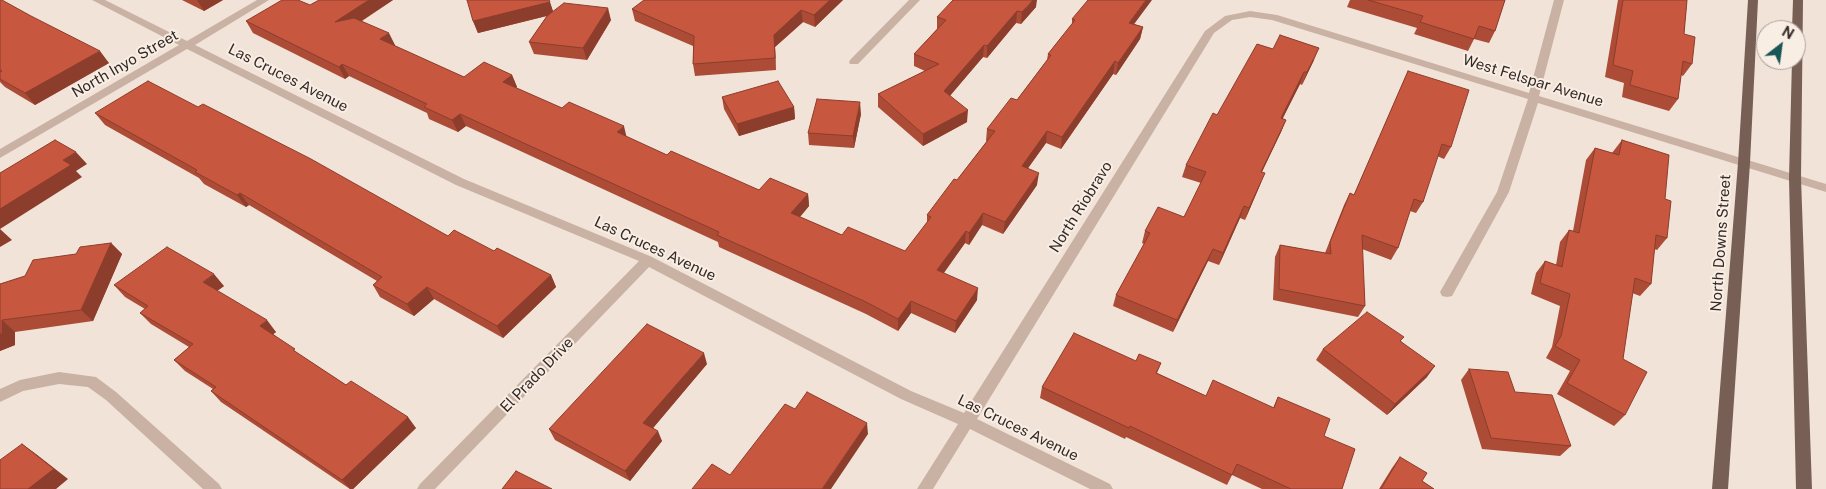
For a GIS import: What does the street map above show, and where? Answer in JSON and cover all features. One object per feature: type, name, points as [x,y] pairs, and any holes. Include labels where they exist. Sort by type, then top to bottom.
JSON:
[{"type":"main road","name":"North Downs Street","points":[[1720,489],[1744,162],[1753,0]]},
{"type":"main road","points":[[1798,0],[1795,178],[1804,489]]},
{"type":"street","name":"Las Cruces Avenue","points":[[97,0],[460,182],[648,260],[906,395],[967,420],[1105,489]]},
{"type":"street","name":"North Inyo Street","points":[[0,154],[264,0]]},
{"type":"street","points":[[854,62],[915,0]]},
{"type":"street","points":[[1447,292],[1503,192],[1535,97],[1560,0]]},
{"type":"street","name":"West Felspar Avenue","points":[[1229,18],[1250,14],[1273,16],[1826,188]]},
{"type":"street","name":"North Riobravo","points":[[924,489],[1210,31],[1229,18]]},
{"type":"street","name":"El Prado Drive","points":[[425,489],[648,260]]},
{"type":"street","points":[[0,396],[20,386],[59,378],[91,381],[111,396],[214,489]]},
{"type":"building","points":[[0,0],[100,51],[25,93],[0,79],[0,72],[2,71],[0,70]]},
{"type":"building","points":[[282,0],[298,0],[310,5],[319,0],[369,0],[335,22],[354,18],[389,33],[380,39],[464,77],[484,62],[512,75],[503,82],[562,108],[569,102],[624,126],[617,132],[667,155],[671,151],[759,190],[770,178],[808,194],[791,213],[842,235],[848,227],[905,251],[931,217],[927,215],[954,179],[957,180],[995,131],[987,129],[1011,98],[1017,100],[1051,55],[1048,54],[1075,20],[1072,19],[1088,0],[1146,0],[1129,23],[1143,27],[1118,63],[1115,61],[1062,137],[1047,131],[1022,166],[1039,173],[1005,222],[983,213],[969,233],[966,231],[937,270],[978,288],[956,321],[911,301],[898,319],[866,302],[717,235],[719,232],[460,114],[452,120],[424,107],[427,104],[342,64],[339,67],[246,21]]},
{"type":"building","points":[[467,0],[549,0],[550,2],[473,21]]},
{"type":"building","points":[[644,0],[830,0],[814,15],[801,10],[774,35],[775,58],[693,64],[694,36],[632,9]]},
{"type":"building","points":[[953,0],[1033,0],[1022,12],[1017,11],[944,91],[968,110],[923,134],[878,94],[939,64],[914,54],[946,20],[937,17]]},
{"type":"building","points":[[1368,0],[1505,0],[1495,31],[1479,26],[1474,39],[1420,22],[1423,16]]},
{"type":"building","points":[[1623,0],[1687,0],[1684,34],[1695,37],[1692,64],[1683,61],[1678,99],[1630,85],[1633,71],[1613,65]]},
{"type":"building","points":[[564,3],[608,8],[583,48],[529,42],[547,16]]},
{"type":"building","points":[[1280,35],[1319,48],[1307,72],[1304,72],[1281,118],[1286,120],[1261,172],[1265,173],[1249,208],[1244,206],[1223,253],[1213,249],[1177,320],[1116,295],[1150,233],[1145,231],[1158,207],[1184,217],[1206,172],[1186,165],[1213,113],[1217,115],[1257,44],[1273,49]]},
{"type":"building","points":[[1408,71],[1469,90],[1451,147],[1442,144],[1423,202],[1414,199],[1398,248],[1362,235],[1365,306],[1279,289],[1280,245],[1331,254],[1330,242],[1350,193],[1354,195]]},
{"type":"building","points":[[148,81],[198,107],[203,104],[311,159],[448,236],[454,230],[494,251],[497,248],[551,275],[497,326],[427,287],[407,304],[373,285],[382,277],[240,193],[237,195],[195,172],[197,170],[95,113]]},
{"type":"building","points":[[778,81],[794,107],[737,124],[722,97]]},
{"type":"building","points":[[817,99],[860,102],[853,136],[808,133]]},
{"type":"building","points":[[55,140],[76,152],[63,160],[71,165],[0,209],[0,173]]},
{"type":"building","points":[[1622,140],[1669,155],[1665,199],[1671,201],[1667,238],[1656,235],[1651,284],[1635,278],[1623,359],[1647,372],[1625,415],[1567,383],[1580,360],[1555,346],[1561,336],[1570,294],[1540,283],[1545,261],[1562,267],[1569,230],[1579,233],[1595,148],[1619,155]]},
{"type":"building","points":[[111,243],[81,310],[2,320],[2,334],[0,334],[0,284],[25,276],[33,260],[76,254],[80,247]]},
{"type":"building","points":[[167,247],[214,274],[203,282],[267,320],[260,326],[295,349],[293,350],[346,385],[351,381],[408,417],[342,480],[211,391],[216,387],[174,360],[193,344],[140,313],[148,306],[114,285]]},
{"type":"building","points":[[1367,312],[1404,337],[1400,341],[1435,366],[1395,404],[1323,349]]},
{"type":"building","points":[[647,324],[704,353],[643,423],[658,431],[625,471],[549,429]]},
{"type":"building","points":[[1074,333],[1136,361],[1139,354],[1161,363],[1156,373],[1206,396],[1213,380],[1274,408],[1278,397],[1330,419],[1324,436],[1355,449],[1342,489],[1291,489],[1237,464],[1232,475],[1130,426],[1129,428],[1042,387]]},
{"type":"building","points":[[1469,369],[1508,372],[1515,392],[1552,395],[1571,446],[1491,438]]},
{"type":"building","points":[[807,392],[867,423],[822,489],[692,489],[712,464],[730,475],[785,404],[795,409]]},
{"type":"building","points":[[22,444],[54,469],[28,489],[0,489],[0,460]]},
{"type":"building","points":[[1400,457],[1427,473],[1422,481],[1434,489],[1381,489]]},
{"type":"building","points":[[516,471],[552,489],[502,489]]}]
